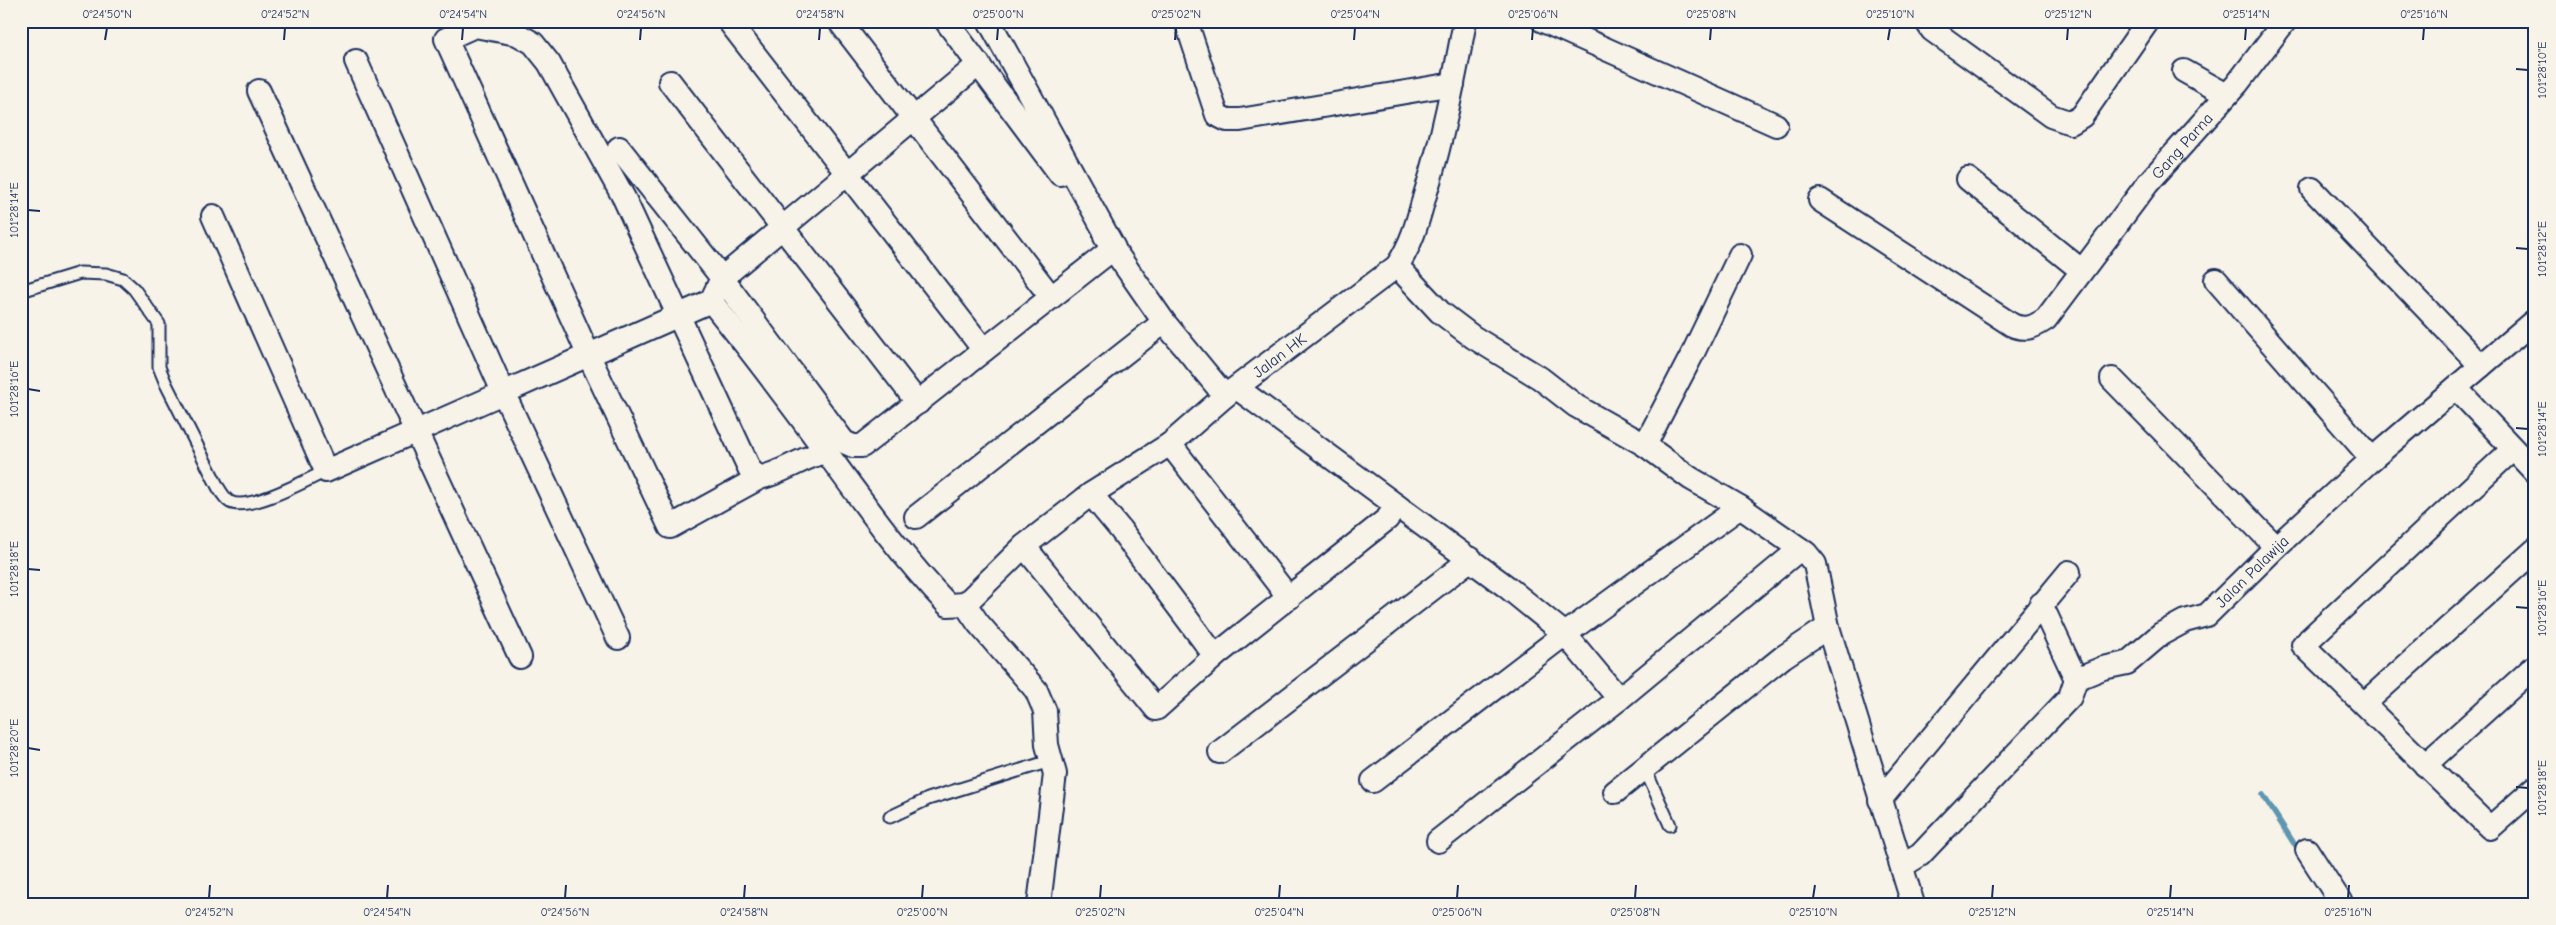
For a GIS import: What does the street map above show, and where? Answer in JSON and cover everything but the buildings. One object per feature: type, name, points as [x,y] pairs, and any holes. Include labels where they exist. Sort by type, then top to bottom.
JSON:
[{"type":"street","points":[[839,21],[1051,297]]},
{"type":"street","points":[[946,21],[1114,248],[1164,322],[1231,392],[1471,559],[1564,634],[1618,699]]},
{"type":"street","points":[[989,21],[1114,248]]},
{"type":"street","points":[[1186,21],[1217,115],[1227,120],[1240,120],[1453,84]]},
{"type":"street","name":"Jalan HK","points":[[965,604],[1024,546],[1090,494],[1170,444],[1231,392],[1397,266],[1409,248],[1431,177],[1453,84],[1465,21]]},
{"type":"street","points":[[1543,21],[1776,125]]},
{"type":"street","points":[[1926,21],[1932,30],[2051,116],[2071,123],[2082,116],[2148,21]]},
{"type":"street","name":"Gang Parna","points":[[1820,200],[2021,329],[2033,327],[2046,319],[2148,183],[2227,95],[2284,21]]},
{"type":"street","points":[[758,478],[750,470],[624,198],[549,63],[533,43],[516,34],[474,23],[446,39],[589,356],[670,527],[758,478],[776,474],[810,456],[826,452]]},
{"type":"street","points":[[731,24],[984,350]]},
{"type":"street","points":[[356,61],[504,394],[618,638]]},
{"type":"street","points":[[213,216],[326,471],[711,301],[722,278],[782,225],[914,120],[979,64]]},
{"type":"street","points":[[2184,72],[2227,95]]},
{"type":"street","points":[[670,82],[918,403]]},
{"type":"street","points":[[259,91],[520,657]]},
{"type":"street","points":[[618,148],[722,278],[844,442],[853,446],[862,446],[1114,248]]},
{"type":"street","points":[[1968,178],[2081,270]]},
{"type":"street","points":[[2312,189],[2481,366]]},
{"type":"street","points":[[1645,445],[1693,353],[1740,255]]},
{"type":"street","points":[[1397,266],[1440,312],[1473,337],[1540,378],[1592,416],[1645,445],[1690,478],[1740,507],[1800,549],[1815,564],[1828,627],[1913,904]]},
{"type":"street","points":[[2216,280],[2372,459]]},
{"type":"street","points":[[711,301],[755,356],[876,520],[923,578],[948,605],[965,604],[978,623],[1036,690],[1045,711],[1047,746],[1053,760],[1055,774],[1039,904]]},
{"type":"street","name":"Jalan Palawija","points":[[2076,679],[2103,668],[2127,662],[2161,634],[2185,620],[2207,615],[2276,547],[2372,459],[2535,320]]},
{"type":"street","points":[[916,516],[1164,322]]},
{"type":"street","points":[[2112,379],[2276,547]]},
{"type":"street","points":[[2456,388],[2535,472]]},
{"type":"street","points":[[1170,444],[1289,598]]},
{"type":"street","points":[[2513,449],[2303,645],[2490,828],[2535,788]]},
{"type":"street","points":[[1090,494],[1120,529],[1215,656]]},
{"type":"street","points":[[1024,546],[1156,709],[1215,656],[1387,519],[1397,506]]},
{"type":"street","points":[[1373,781],[1564,634],[1740,507]]},
{"type":"street","points":[[1438,841],[1618,699],[1800,549]]},
{"type":"street","points":[[2364,704],[2535,550]]},
{"type":"street","points":[[1220,752],[1471,559]]},
{"type":"street","points":[[1880,800],[2069,572]]},
{"type":"street","points":[[1902,866],[1920,856],[2070,697],[2076,679],[2041,604]]},
{"type":"street","points":[[1615,792],[1783,657],[1828,627]]},
{"type":"street","points":[[2425,765],[2535,666]]},
{"type":"street","points":[[2307,850],[2342,904]]},
{"type":"lane","points":[[21,290],[80,273],[106,274],[123,279],[134,289],[159,324],[159,367],[166,384],[218,487],[229,502],[240,505],[255,502],[326,471]]},
{"type":"lane","points":[[890,817],[928,799],[1053,760]]},
{"type":"lane","points":[[1646,769],[1670,825]]},
{"type":"waterway","points":[[2263,795],[2300,853]]}]
